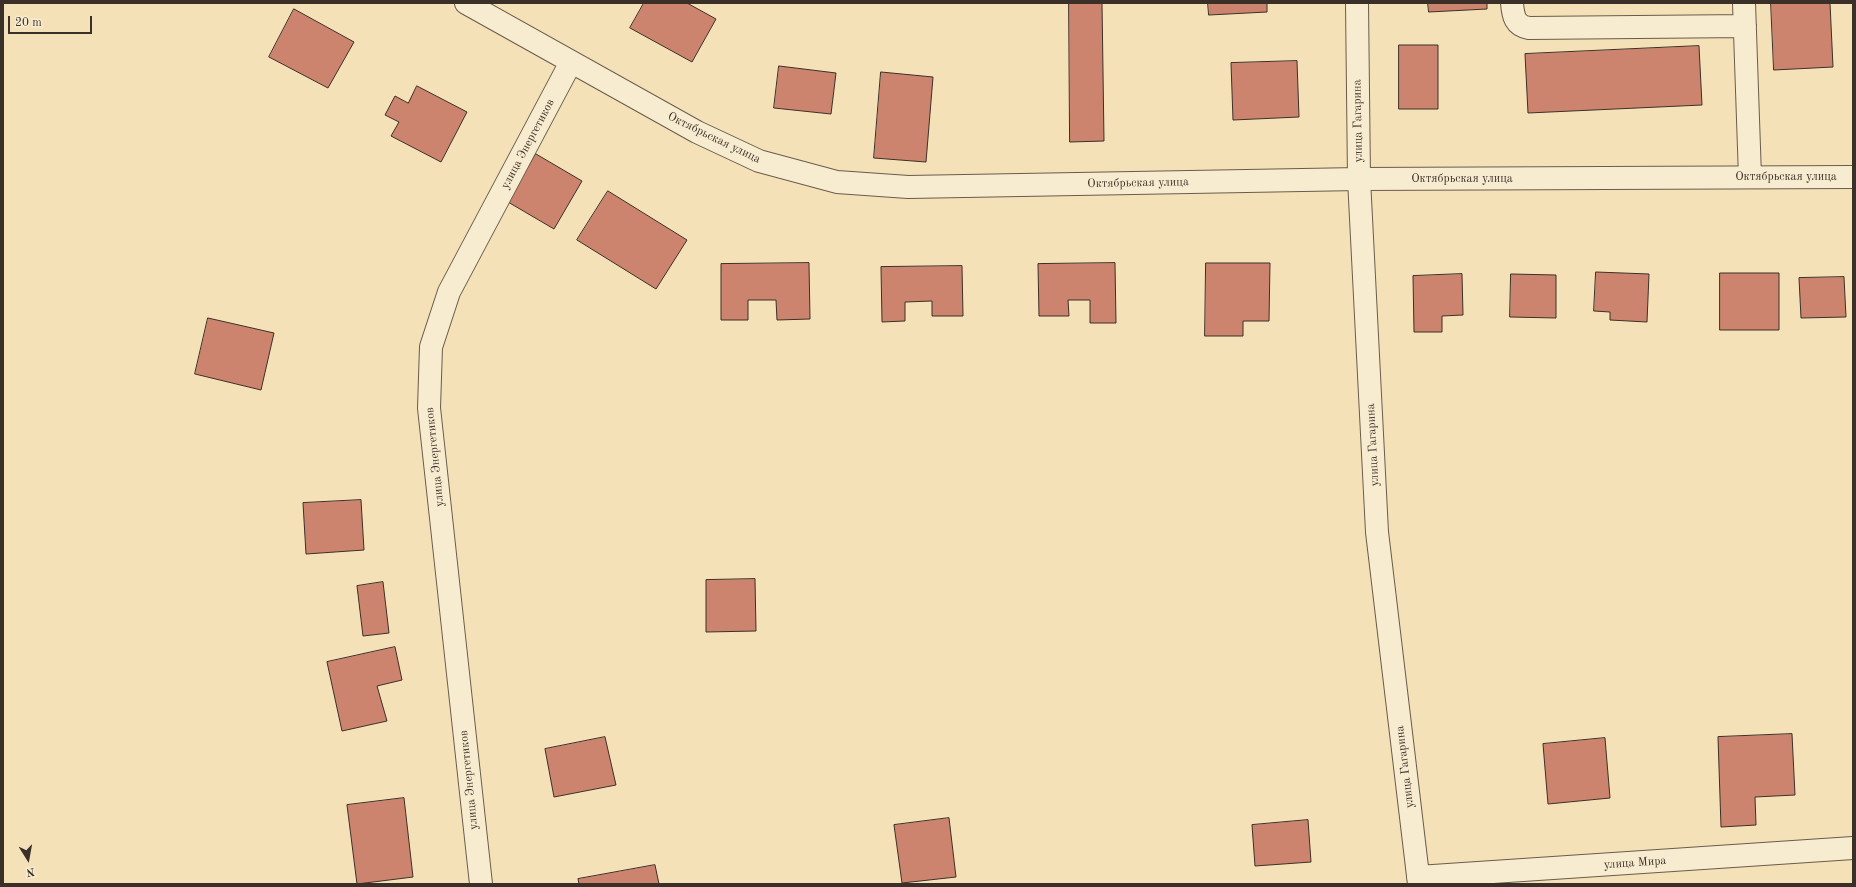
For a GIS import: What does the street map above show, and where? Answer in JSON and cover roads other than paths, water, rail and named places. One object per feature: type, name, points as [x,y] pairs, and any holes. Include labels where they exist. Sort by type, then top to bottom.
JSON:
[{"type":"street","name":"Октябрьская улица","points":[[466,3],[697,132],[759,161],[837,182],[908,187],[1359,180],[1853,176]]},
{"type":"street","name":"улица Гагарина","points":[[1357,3],[1359,180],[1377,532],[1418,881]]},
{"type":"street","points":[[1512,3],[1514,18],[1523,27],[1530,28],[1745,26]]},
{"type":"street","points":[[1730,3],[1745,26]]},
{"type":"street","points":[[1744,3],[1750,177]]},
{"type":"street","name":"улица Энергетиков","points":[[481,884],[429,408],[431,347],[449,292],[572,62]]},
{"type":"street","name":"улица Мира","points":[[1418,881],[1853,848]]}]
